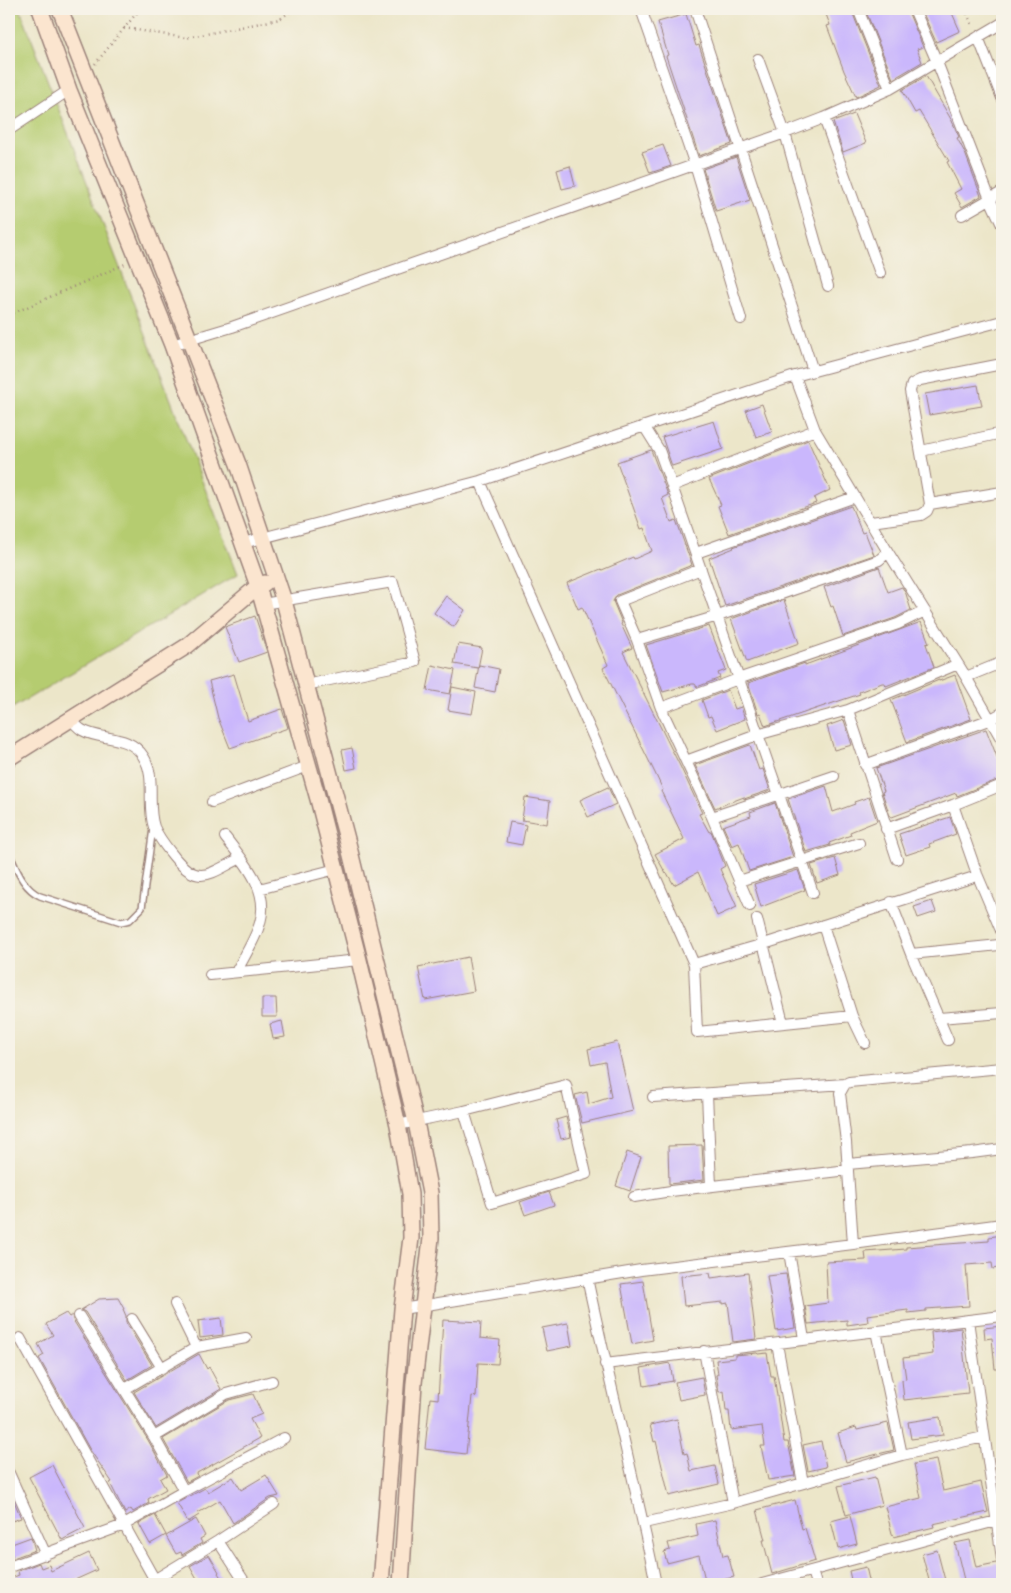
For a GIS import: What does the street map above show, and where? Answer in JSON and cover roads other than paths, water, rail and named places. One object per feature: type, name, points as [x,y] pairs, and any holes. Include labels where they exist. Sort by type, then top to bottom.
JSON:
[{"type":"street","points":[[40,9],[69,90],[172,345],[258,586],[336,869],[398,1125],[410,1194],[411,1238],[402,1309],[380,1584]]},
{"type":"street","points":[[60,9],[238,464],[284,601],[348,844],[416,1122],[430,1193],[430,1238],[414,1384],[401,1584]]},
{"type":"street","points":[[642,9],[695,165],[742,319]]},
{"type":"street","points":[[694,9],[813,371]]},
{"type":"street","points":[[858,9],[890,88]]},
{"type":"street","points":[[914,9],[1002,225]]},
{"type":"street","points":[[172,345],[232,327],[824,118],[890,88],[1002,23]]},
{"type":"street","points":[[978,37],[1002,98]]},
{"type":"street","points":[[758,59],[785,133],[828,286]]},
{"type":"street","points":[[9,130],[69,90]]},
{"type":"street","points":[[824,118],[880,273]]},
{"type":"street","points":[[962,214],[1002,192]]},
{"type":"street","points":[[243,543],[480,481],[794,376],[1002,321]]},
{"type":"street","points":[[871,522],[921,515],[927,511],[930,504],[910,391],[912,384],[920,380],[1002,364]]},
{"type":"street","points":[[794,376],[815,430],[966,677],[1002,740]]},
{"type":"street","points":[[644,426],[658,450],[696,552],[757,735],[780,794],[813,893]]},
{"type":"street","points":[[672,486],[815,430]]},
{"type":"street","points":[[921,451],[1002,433]]},
{"type":"street","points":[[480,481],[694,964],[697,1032],[852,1016]]},
{"type":"street","points":[[930,504],[1002,492]]},
{"type":"street","points":[[696,552],[855,497]]},
{"type":"street","points":[[637,640],[718,616],[879,560],[888,552]]},
{"type":"street","points":[[701,569],[620,601],[637,640],[661,708],[712,817],[750,906]]},
{"type":"street","points":[[9,758],[187,646],[258,586],[276,577]]},
{"type":"street","points":[[263,604],[393,582],[415,662],[306,684]]},
{"type":"street","points":[[661,708],[738,679],[898,624],[925,611]]},
{"type":"street","points":[[686,761],[757,735],[848,710],[958,664]]},
{"type":"street","points":[[966,677],[998,664]]},
{"type":"street","points":[[848,710],[886,829],[898,859]]},
{"type":"street","points":[[865,765],[991,719],[1002,713]]},
{"type":"street","points":[[71,719],[81,730],[122,740],[135,747],[144,756],[150,778],[150,808],[154,826],[160,840],[181,865],[192,874],[201,876],[241,858]]},
{"type":"street","points":[[212,802],[308,766]]},
{"type":"street","points":[[712,817],[834,776]]},
{"type":"street","points":[[886,829],[1002,785]]},
{"type":"street","points":[[953,805],[977,874],[1002,933]]},
{"type":"street","points":[[225,837],[252,873],[259,889],[262,908],[261,922],[236,972]]},
{"type":"street","points":[[739,881],[859,843]]},
{"type":"street","points":[[259,889],[336,869]]},
{"type":"street","points":[[694,964],[764,944],[891,902],[972,878]]},
{"type":"street","points":[[891,902],[948,1040]]},
{"type":"street","points":[[757,919],[783,1023]]},
{"type":"street","points":[[823,925],[852,1016],[865,1043]]},
{"type":"street","points":[[911,954],[998,945]]},
{"type":"street","points":[[210,975],[359,960]]},
{"type":"street","points":[[939,1018],[1002,1013]]},
{"type":"street","points":[[374,1025],[391,1019]]},
{"type":"street","points":[[653,1097],[845,1084],[849,1082],[1002,1068]]},
{"type":"street","points":[[845,1084],[840,1093],[848,1167],[853,1244]]},
{"type":"street","points":[[398,1125],[464,1111],[566,1085],[586,1174],[492,1203],[464,1111]]},
{"type":"street","points":[[707,1094],[711,1186]]},
{"type":"street","points":[[634,1197],[848,1167],[1002,1149]]},
{"type":"street","points":[[402,1309],[641,1270],[1002,1224]]},
{"type":"street","points":[[789,1252],[804,1339]]},
{"type":"street","points":[[587,1278],[605,1364],[644,1523],[656,1584]]},
{"type":"street","points":[[175,1304],[196,1347]]},
{"type":"street","points":[[79,1316],[154,1437],[184,1491]]},
{"type":"street","points":[[605,1364],[1002,1316]]},
{"type":"street","points":[[132,1320],[162,1368]]},
{"type":"street","points":[[968,1320],[1002,1559]]},
{"type":"street","points":[[876,1331],[902,1455]]},
{"type":"street","points":[[20,1338],[156,1582],[274,1504]]},
{"type":"street","points":[[125,1389],[196,1347],[246,1338]]},
{"type":"street","points":[[777,1344],[803,1483]]},
{"type":"street","points":[[704,1352],[733,1503]]},
{"type":"street","points":[[154,1437],[226,1394],[272,1381]]},
{"type":"street","points":[[644,1523],[733,1503],[902,1455],[984,1436]]},
{"type":"street","points":[[9,1567],[124,1525],[284,1438]]},
{"type":"street","points":[[9,1472],[14,1495],[46,1555]]},
{"type":"street","points":[[762,1584],[996,1520]]},
{"type":"street","points":[[218,1541],[246,1584]]},
{"type":"street","points":[[812,1571],[816,1584]]},
{"type":"lane","points":[[9,853],[21,879],[31,892],[121,922],[130,920],[142,908],[154,826]]}]
